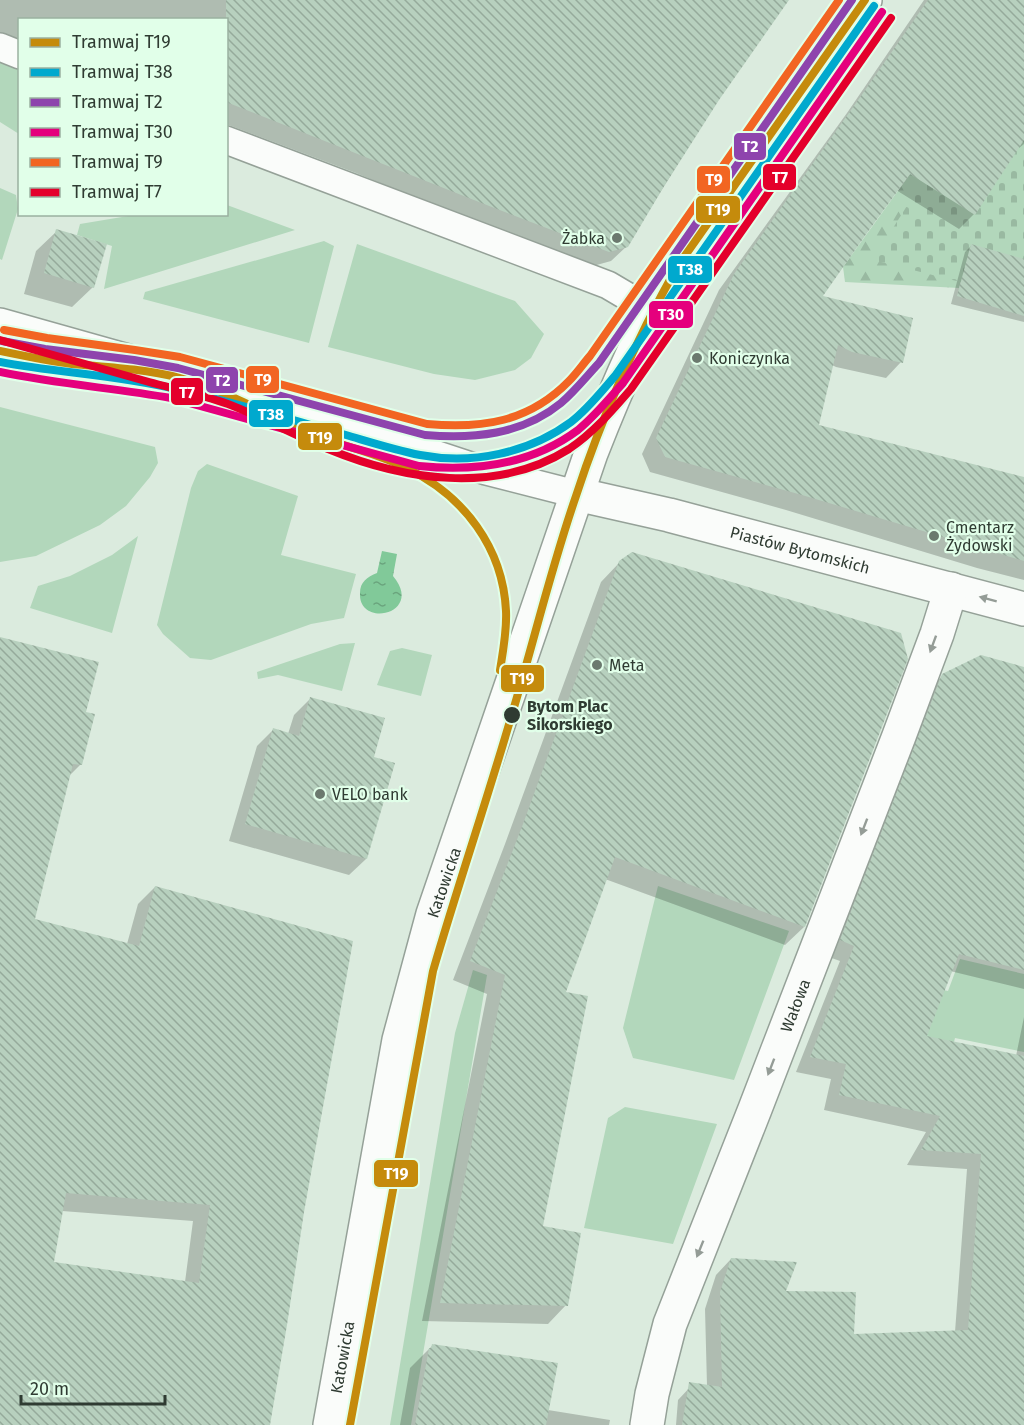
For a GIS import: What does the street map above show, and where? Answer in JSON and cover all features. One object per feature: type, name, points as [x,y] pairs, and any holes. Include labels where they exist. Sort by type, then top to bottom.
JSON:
[{"type":"street","name":"Katowicka","points":[[330,1425],[402,1028],[433,914],[576,494],[607,411],[652,310],[677,267],[865,0]]},
{"type":"street","name":"Piastów Bytomskich","points":[[576,494],[669,514],[1024,609]]},
{"type":"street","name":"Wałowa","points":[[647,1425],[652,1394],[670,1324],[899,736],[937,634],[951,589]]},
{"type":"lane","points":[[0,47],[18,54]]},
{"type":"lane","points":[[228,141],[608,285],[652,310]]},
{"type":"lane","points":[[0,322],[238,389],[486,471],[576,494]]},
{"type":"green space","points":[[0,60],[18,68],[18,133],[0,122]]},
{"type":"green space","points":[[974,99],[1024,128],[1024,298],[873,260]]},
{"type":"green space","points":[[918,163],[971,245],[959,288],[845,282],[843,267]]},
{"type":"green space","points":[[0,188],[16,195],[18,209],[2,260],[0,259]]},
{"type":"green space","points":[[228,205],[295,230],[104,289],[112,246],[77,235],[80,224],[128,216],[228,216]]},
{"type":"green space","points":[[324,241],[334,246],[309,343],[143,299],[145,292]]},
{"type":"green space","points":[[357,244],[515,301],[544,334],[531,358],[515,370],[475,380],[434,374],[328,347]]},
{"type":"green space","points":[[0,407],[155,447],[158,463],[150,477],[126,506],[100,525],[36,556],[0,562]]},
{"type":"green space","points":[[207,464],[298,496],[281,555],[356,574],[344,618],[311,624],[211,660],[190,658],[163,634],[157,625],[191,488],[198,471]]},
{"type":"green space","points":[[138,536],[112,633],[30,608],[38,586],[70,576],[112,555]]},
{"type":"green space","points":[[355,643],[342,691],[278,675],[258,679],[257,672],[340,644]]},
{"type":"green space","points":[[402,648],[432,655],[421,696],[377,685],[390,651]]},
{"type":"green space","points":[[658,886],[789,931],[734,1080],[633,1058],[623,1028]]},
{"type":"green space","points":[[960,959],[1024,974],[1024,1052],[955,1038],[945,1079],[897,1069],[929,987],[948,991]]},
{"type":"green space","points":[[473,970],[487,975],[411,1425],[390,1425],[455,1033]]},
{"type":"green space","points":[[625,1107],[717,1124],[673,1244],[584,1228],[608,1118]]},
{"type":"water","points":[[382,551],[397,554],[393,576],[401,589],[401,600],[396,608],[378,613],[369,611],[362,604],[360,593],[365,580],[377,573]]},
{"type":"building","points":[[226,0],[789,0],[719,100],[628,247],[609,252],[228,103],[228,18],[226,18]]},
{"type":"building","points":[[928,0],[1024,0],[1024,140],[975,215],[910,174],[867,233],[823,296],[913,318],[903,363],[852,352],[838,345],[819,425],[1024,477],[1024,561],[665,457],[656,438],[734,274]]},
{"type":"building","points":[[56,229],[107,244],[94,288],[44,273]]},
{"type":"building","points":[[971,244],[1024,259],[1024,316],[957,296]]},
{"type":"building","points":[[632,552],[901,633],[908,659],[805,927],[615,857],[566,992],[588,996],[543,1226],[581,1233],[568,1306],[440,1303],[505,975],[470,961],[523,824],[619,561]]},
{"type":"building","points":[[0,637],[99,662],[86,712],[95,714],[82,765],[73,764],[35,919],[139,946],[155,886],[353,941],[304,1212],[270,1425],[0,1425]],"holes":[[[66,1193],[210,1205],[199,1283],[54,1262]]]},
{"type":"building","points":[[981,655],[1024,667],[1024,970],[959,954],[927,1036],[1024,1056],[1024,1425],[682,1425],[689,1382],[722,1387],[720,1292],[731,1258],[797,1262],[786,1291],[856,1292],[854,1334],[968,1330],[981,1154],[921,1150],[940,1116],[839,1095],[846,1064],[810,1057],[854,946],[840,940],[942,674]]},
{"type":"building","name":"VELO bank","points":[[310,697],[385,718],[374,757],[395,763],[367,859],[245,824],[273,728],[299,736]]},
{"type":"building","points":[[432,1344],[558,1363],[546,1425],[415,1425],[429,1348]]},
{"type":"tram line","name":"T9","points":[[4,330],[180,357],[427,424],[486,423],[521,414],[554,395],[590,356],[839,0]]},
{"type":"tram line","name":"T2","points":[[2,341],[178,368],[425,435],[479,435],[530,422],[561,403],[599,363],[852,0]]},
{"type":"tram line","name":"T19","points":[[350,1425],[433,971],[586,466],[621,379],[677,267],[865,0]]},
{"type":"tram line","name":"T38","points":[[0,362],[153,384],[239,405],[392,448],[440,458],[499,454],[537,442],[555,433],[577,417],[615,376],[874,6]]},
{"type":"tram line","name":"T30","points":[[0,372],[171,398],[419,466],[440,468],[482,466],[522,458],[541,451],[578,430],[623,383],[882,12]]},
{"type":"tram line","name":"T7","points":[[0,340],[228,404],[328,449],[387,469],[449,478],[480,477],[511,473],[541,463],[569,449],[586,436],[631,389],[891,18]]},
{"type":"tram line","points":[[0,329],[176,378]]},
{"type":"tram line","name":"T19","points":[[0,351],[63,363],[140,370],[198,383],[318,436],[386,459],[428,480],[463,509],[477,527],[497,566],[506,611],[500,670]]},
{"type":"place","name":"Żabka","points":[[617,238]]},
{"type":"place","name":"Koniczynka","points":[[697,358]]},
{"type":"place","name":"Cmentarz Żydowski","points":[[934,536]]},
{"type":"place","name":"Meta","points":[[597,665]]},
{"type":"place","name":"Bytom Plac Sikorskiego","points":[[512,715]]},
{"type":"place","name":"VELO bank","points":[[320,794]]}]
